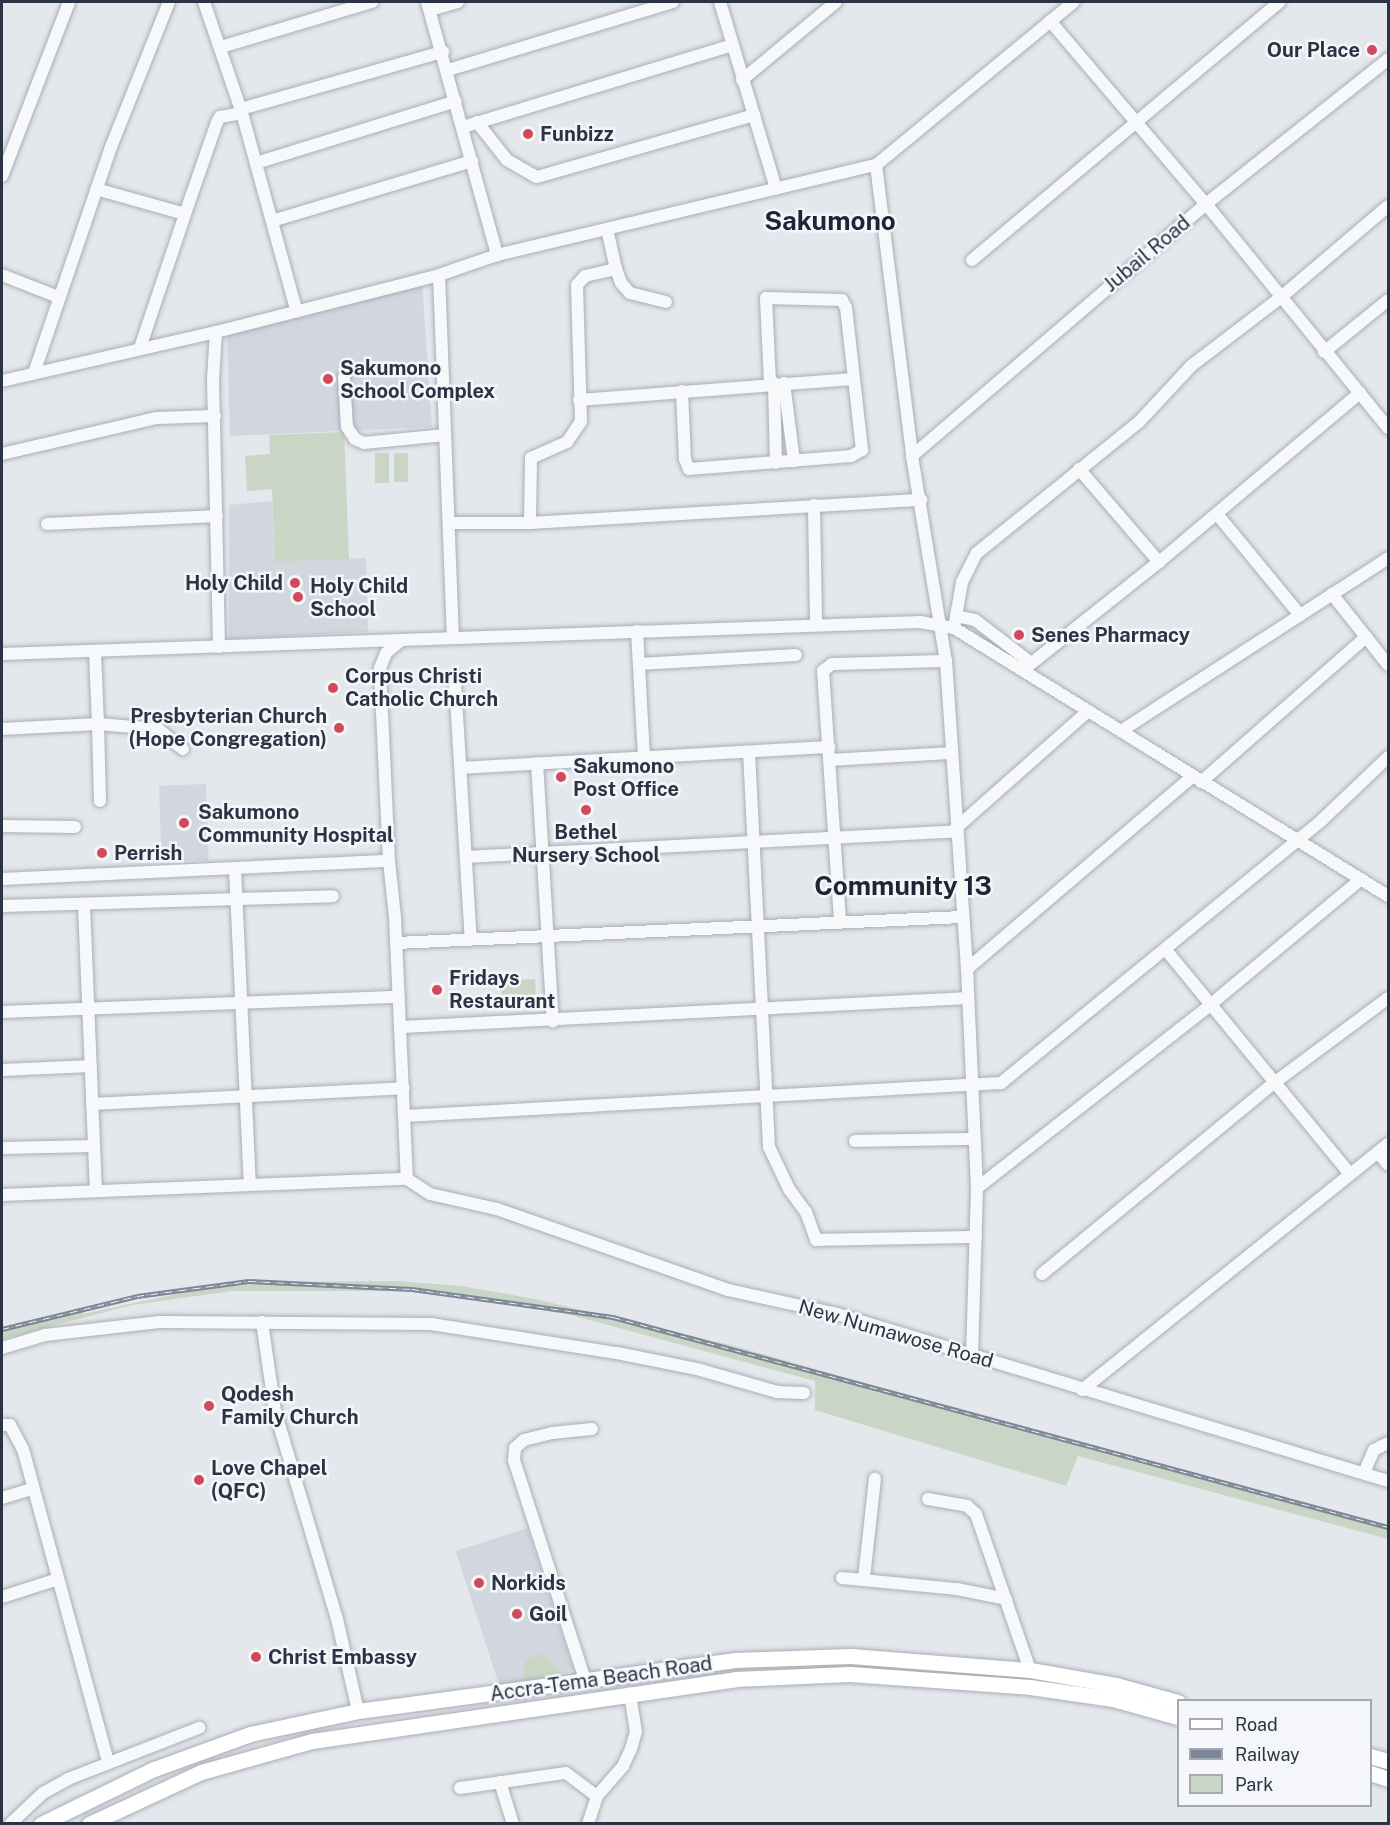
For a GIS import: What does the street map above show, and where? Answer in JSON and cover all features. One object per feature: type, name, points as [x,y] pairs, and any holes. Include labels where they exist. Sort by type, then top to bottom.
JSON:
[{"type":"main road","name":"Accra-Tema Beach Road","points":[[41,1824],[80,1803],[198,1750],[250,1734],[358,1711],[734,1660],[809,1656],[1030,1670],[1116,1685],[1177,1701]]},
{"type":"main road","name":"Accra-Tema Beach Road","points":[[93,1823],[201,1772],[360,1731],[735,1679],[850,1674],[1042,1689],[1113,1699],[1177,1716]]},
{"type":"main road","points":[[358,1711],[360,1731]]},
{"type":"main road","points":[[1372,1756],[1389,1761]]},
{"type":"main road","points":[[1372,1773],[1389,1779]]},
{"type":"street","points":[[2,176],[6,147],[45,72],[69,2]]},
{"type":"street","points":[[34,373],[96,189],[169,2]]},
{"type":"street","points":[[204,2],[245,110],[256,163],[297,312]]},
{"type":"street","points":[[221,47],[372,2]]},
{"type":"street","points":[[458,2],[428,6],[448,70],[497,255]]},
{"type":"street","points":[[448,70],[673,2]]},
{"type":"street","points":[[720,2],[776,189]]},
{"type":"street","points":[[742,80],[836,2]]},
{"type":"street","points":[[972,260],[1279,2]]},
{"type":"street","points":[[2,381],[140,348],[216,333],[439,275],[497,255],[876,165],[1050,21],[1068,3]]},
{"type":"street","points":[[1050,21],[1206,204],[1324,352],[1389,428]]},
{"type":"street","points":[[463,127],[733,45]]},
{"type":"street","points":[[140,348],[220,117],[443,52]]},
{"type":"street","name":"Jubail Road","points":[[912,456],[1206,204],[1389,59]]},
{"type":"street","points":[[256,163],[456,101]]},
{"type":"street","points":[[477,122],[507,160],[537,177],[754,115]]},
{"type":"street","points":[[272,220],[471,161]]},
{"type":"street","points":[[876,165],[912,456],[946,661],[961,916],[967,969],[977,1188],[972,1355]]},
{"type":"street","points":[[96,189],[185,214]]},
{"type":"street","points":[[955,622],[962,582],[977,553],[1139,422],[1191,366],[1280,298],[1389,206]]},
{"type":"street","points":[[607,229],[621,283],[630,294],[666,302]]},
{"type":"street","points":[[530,523],[529,463],[536,455],[567,442],[578,429],[577,285],[585,276],[616,269]]},
{"type":"street","points":[[2,275],[58,297]]},
{"type":"street","points":[[439,275],[451,523],[453,638]]},
{"type":"street","points":[[682,391],[689,469],[776,463],[851,456],[862,450],[846,308],[842,300],[774,296],[764,302],[776,383],[794,461]]},
{"type":"street","points":[[1324,352],[1389,300]]},
{"type":"street","points":[[216,333],[219,647]]},
{"type":"street","points":[[345,377],[347,427],[355,440],[364,443],[445,435]]},
{"type":"street","points":[[579,400],[776,383],[853,379]]},
{"type":"street","points":[[776,383],[776,463]]},
{"type":"street","points":[[1027,667],[1159,562],[1360,393]]},
{"type":"street","points":[[2,454],[157,418],[215,416]]},
{"type":"street","points":[[1079,469],[1159,562]]},
{"type":"street","points":[[451,523],[530,523],[814,505],[921,501]]},
{"type":"street","points":[[814,505],[816,624]]},
{"type":"street","points":[[1217,513],[1300,615]]},
{"type":"street","points":[[47,524],[217,516]]},
{"type":"street","points":[[1121,731],[1389,558]]},
{"type":"street","points":[[1332,594],[1389,665]]},
{"type":"street","points":[[2,654],[398,643],[453,638],[897,621],[939,625],[975,620],[1027,667],[1086,713],[1121,731],[1296,841],[1389,896]]},
{"type":"street","points":[[955,622],[1027,667]]},
{"type":"street","points":[[637,631],[644,757]]},
{"type":"street","points":[[967,969],[1366,637]]},
{"type":"street","points":[[2,1195],[407,1179],[402,1027],[389,861],[380,668],[386,653],[398,643]]},
{"type":"street","points":[[95,652],[100,801]]},
{"type":"street","points":[[639,664],[796,655]]},
{"type":"street","points":[[840,920],[823,679],[827,666],[946,661]]},
{"type":"street","points":[[455,682],[471,940]]},
{"type":"street","points":[[466,857],[957,830],[1086,713]]},
{"type":"street","points":[[2,729],[99,724],[158,729],[183,749]]},
{"type":"street","points":[[461,768],[829,747]]},
{"type":"street","points":[[750,752],[769,1095],[766,1136],[769,1147],[789,1189],[806,1212],[816,1240],[976,1237]]},
{"type":"street","points":[[830,760],[952,753]]},
{"type":"street","points":[[405,1116],[769,1095],[990,1086],[1008,1079],[1166,950],[1296,841],[1389,757]]},
{"type":"street","points":[[537,763],[553,1022]]},
{"type":"street","points":[[2,826],[75,827]]},
{"type":"street","points":[[2,879],[389,861]]},
{"type":"street","points":[[236,868],[250,1185]]},
{"type":"street","points":[[977,1188],[1210,1005],[1361,879]]},
{"type":"street","points":[[2,906],[84,906],[333,896]]},
{"type":"street","points":[[84,906],[96,1191]]},
{"type":"street","points":[[396,943],[961,916]]},
{"type":"street","points":[[1166,950],[1350,1174]]},
{"type":"street","points":[[2,1012],[399,997]]},
{"type":"street","points":[[402,1027],[553,1022],[968,998]]},
{"type":"street","points":[[1042,1274],[1274,1083],[1389,998]]},
{"type":"street","points":[[2,1070],[90,1066]]},
{"type":"street","points":[[92,1104],[404,1088]]},
{"type":"street","points":[[855,1141],[974,1139]]},
{"type":"street","points":[[1082,1390],[1389,1144]]},
{"type":"street","points":[[2,1148],[94,1146]]},
{"type":"street","points":[[1378,1152],[1389,1165]]},
{"type":"street","name":"New Numawose Road","points":[[407,1179],[430,1194],[497,1209],[728,1290],[837,1314],[1389,1481]]},
{"type":"street","points":[[2,1348],[45,1335],[159,1322],[431,1324],[617,1353],[697,1368],[777,1392],[804,1393]]},
{"type":"street","points":[[262,1322],[275,1411],[336,1619],[358,1711]]},
{"type":"street","points":[[2,1425],[10,1425],[23,1449],[108,1762]]},
{"type":"street","points":[[585,1680],[514,1460],[515,1448],[524,1440],[592,1429]]},
{"type":"street","points":[[1364,1473],[1374,1450],[1389,1443]]},
{"type":"street","points":[[864,1578],[875,1479]]},
{"type":"street","points":[[2,1498],[32,1489]]},
{"type":"street","points":[[928,1499],[972,1509],[1030,1670]]},
{"type":"street","points":[[842,1578],[864,1578],[1005,1599]]},
{"type":"street","points":[[2,1597],[58,1579]]},
{"type":"street","points":[[588,1824],[597,1796],[623,1766],[631,1749],[636,1732],[630,1692]]},
{"type":"street","points":[[10,1824],[43,1793],[108,1762],[198,1728]]},
{"type":"street","points":[[460,1788],[566,1773],[597,1796]]},
{"type":"street","points":[[500,1782],[513,1824]]},
{"type":"street","points":[[80,1803],[93,1823]]},
{"type":"shaded area","name":"Sakumono School Complex","points":[[422,283],[432,427],[230,436],[227,330]]},
{"type":"shaded area","name":"Holy Child School","points":[[272,501],[275,562],[366,558],[368,632],[229,639],[229,505]]},
{"type":"shaded area","name":"Sakumono Community Hospital","points":[[206,784],[209,860],[162,862],[159,786]]},
{"type":"shaded area","points":[[527,1528],[573,1670],[502,1693],[456,1551]]},
{"type":"green space","points":[[344,432],[349,559],[275,562],[272,489],[247,491],[245,456],[270,454],[269,435]]},
{"type":"green space","points":[[375,453],[389,453],[389,483],[375,483]]},
{"type":"green space","points":[[394,453],[408,453],[408,482],[394,482]]},
{"type":"green space","points":[[535,979],[536,999],[502,1001],[501,981]]},
{"type":"green space","points":[[397,1281],[461,1286],[535,1299],[735,1346],[1043,1435],[1388,1527],[1388,1539],[1078,1456],[1066,1486],[815,1410],[815,1381],[571,1315],[429,1291],[232,1291],[132,1305],[2,1339],[2,1331],[80,1308],[83,1314],[200,1289],[277,1282]]},
{"type":"green space","points":[[544,1654],[562,1674],[524,1680],[525,1659]]},
{"type":"railway","points":[[2,1329],[137,1296],[249,1281],[412,1289],[613,1317],[1388,1527]]},
{"type":"place","name":"Our Place","points":[[1372,50]]},
{"type":"place","name":"Funbizz","points":[[528,134]]},
{"type":"place","name":"Sakumono School Complex","points":[[328,379]]},
{"type":"place","name":"Holy Child","points":[[295,583]]},
{"type":"place","name":"Holy Child School","points":[[298,597]]},
{"type":"place","name":"Senes Pharmacy","points":[[1019,635]]},
{"type":"place","name":"Corpus Christi Catholic Church","points":[[333,688]]},
{"type":"place","name":"Presbyterian Church (Hope Congregation)","points":[[339,728]]},
{"type":"place","name":"Sakumono Post Office","points":[[561,777]]},
{"type":"place","name":"Bethel Nursery School","points":[[586,810]]},
{"type":"place","name":"Sakumono Community Hospital","points":[[184,823]]},
{"type":"place","name":"Perrish","points":[[102,853]]},
{"type":"place","name":"Fridays Restaurant","points":[[437,990]]},
{"type":"place","name":"Qodesh Family Church","points":[[209,1406]]},
{"type":"place","name":"Love Chapel (QFC)","points":[[199,1480]]},
{"type":"place","name":"Norkids","points":[[479,1583]]},
{"type":"place","name":"Goil","points":[[517,1614]]},
{"type":"place","name":"Christ Embassy","points":[[256,1657]]},
{"type":"district","name":"Sakumono","points":[[830,221]]},
{"type":"district","name":"Community 13","points":[[903,886]]}]
